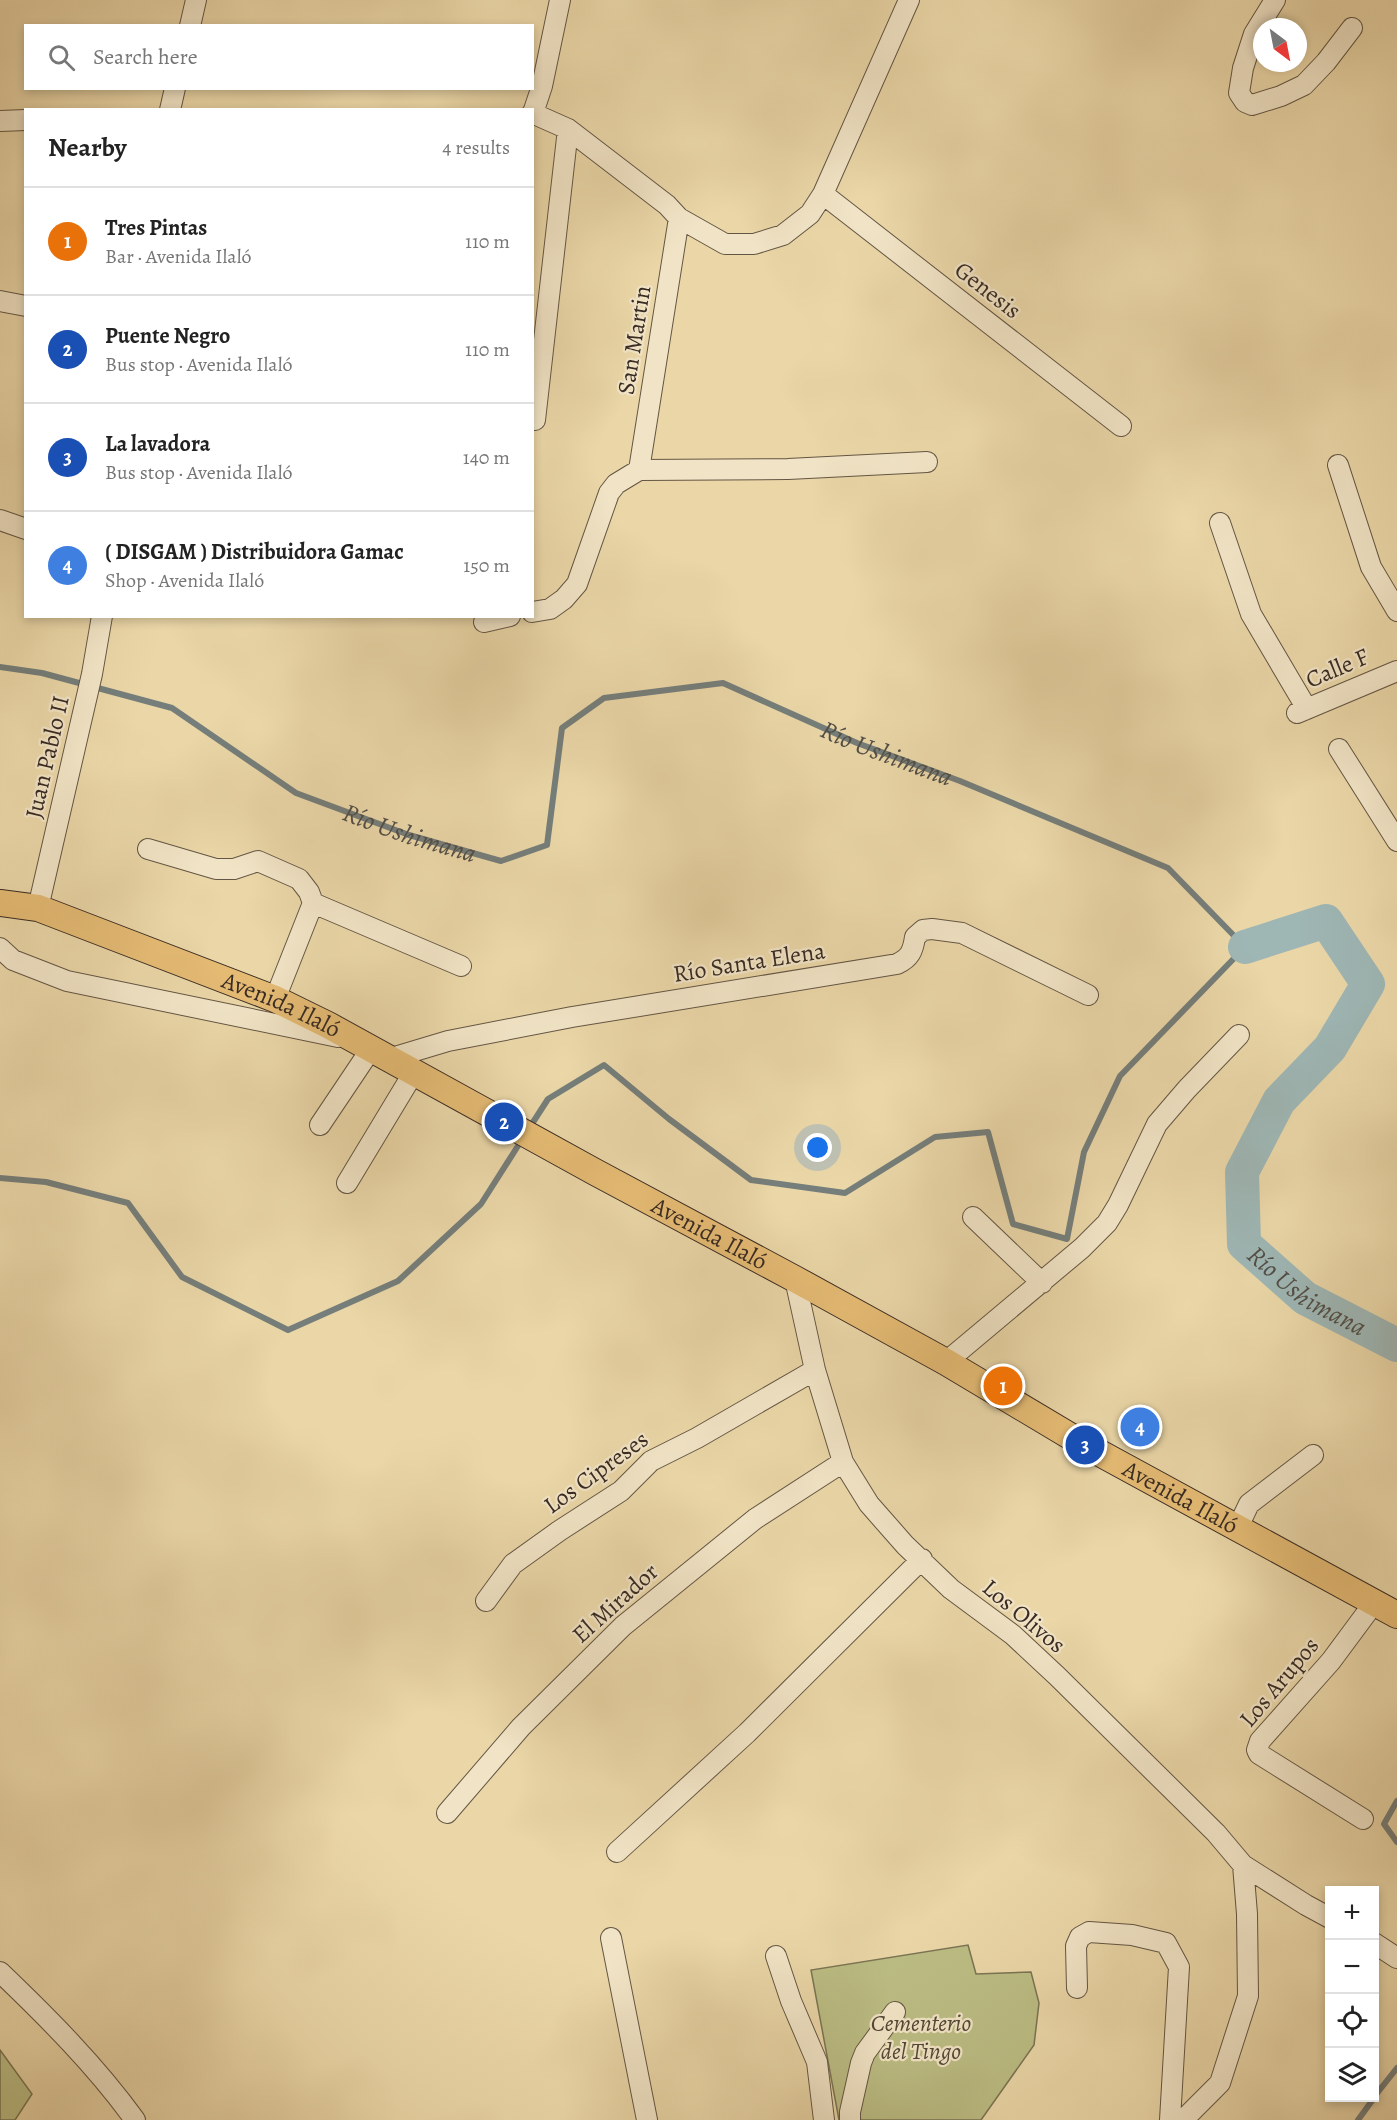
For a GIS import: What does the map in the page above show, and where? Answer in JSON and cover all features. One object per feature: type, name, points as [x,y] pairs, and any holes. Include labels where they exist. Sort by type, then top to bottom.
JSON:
[{"type":"main road","name":"Avenida Ilaló","points":[[0,903],[38,908],[275,999],[795,1279],[946,1362],[1085,1445],[1397,1615]]},
{"type":"street","points":[[190,24],[196,0]]},
{"type":"street","points":[[534,109],[542,86],[560,0]]},
{"type":"street","points":[[534,112],[568,129],[667,205],[679,218],[725,244],[754,244],[783,235],[810,214],[823,194],[909,0]]},
{"type":"street","points":[[1275,0],[1254,34],[1243,68],[1239,93],[1245,102],[1252,105],[1281,96],[1304,85],[1326,62],[1352,28]]},
{"type":"street","points":[[170,108],[175,90]]},
{"type":"street","points":[[0,121],[24,120]]},
{"type":"street","points":[[535,420],[568,129]]},
{"type":"street","name":"Genesis","points":[[823,194],[1121,426]]},
{"type":"street","name":"San Martin","points":[[639,470],[679,218]]},
{"type":"street","points":[[0,301],[24,306]]},
{"type":"street","points":[[534,612],[550,609],[564,599],[577,584],[609,493],[616,484],[639,470],[788,469],[927,462]]},
{"type":"street","points":[[1338,465],[1371,567],[1397,611]]},
{"type":"street","points":[[0,520],[24,528]]},
{"type":"street","name":"Calle F","points":[[1220,523],[1251,614],[1302,711],[1397,671]]},
{"type":"street","name":"Juan Pablo II","points":[[38,908],[92,674],[102,618]]},
{"type":"street","points":[[484,622],[501,618]]},
{"type":"street","points":[[1339,749],[1397,841]]},
{"type":"street","points":[[148,849],[216,869],[234,869],[258,861],[299,879],[309,892],[313,903],[275,999]]},
{"type":"street","points":[[313,903],[461,966]]},
{"type":"street","name":"Río Santa Elena","points":[[371,1049],[448,1041],[549,1021],[897,964],[907,959],[914,949],[915,937],[923,930],[932,928],[962,933],[1088,995]]},
{"type":"street","points":[[0,948],[13,960],[67,981],[371,1049],[320,1125]]},
{"type":"street","points":[[946,1362],[1042,1283],[1107,1223],[1157,1124],[1239,1035]]},
{"type":"street","points":[[347,1183],[414,1072]]},
{"type":"street","points":[[973,1217],[1042,1283]]},
{"type":"street","name":"Los Olivos","points":[[795,1279],[815,1370],[843,1462],[868,1504],[905,1545],[951,1589],[1013,1635],[1057,1676],[1216,1833],[1243,1866],[1325,1916]]},
{"type":"street","name":"Los Cipreses","points":[[486,1601],[513,1564],[549,1537],[621,1491],[651,1461],[698,1438],[815,1370]]},
{"type":"street","points":[[1237,1529],[1249,1504],[1313,1455]]},
{"type":"street","name":"El Mirador","points":[[447,1813],[522,1727],[623,1626],[755,1519],[843,1462]]},
{"type":"street","points":[[617,1852],[747,1733],[921,1559]]},
{"type":"street","name":"Los Arupos","points":[[1363,1819],[1257,1750],[1260,1741],[1331,1661],[1374,1603]]},
{"type":"street","points":[[1183,2120],[1220,2083],[1248,1996],[1247,1914],[1243,1866]]},
{"type":"street","points":[[1077,1988],[1076,1946],[1080,1938],[1089,1932],[1132,1935],[1166,1943],[1179,1967],[1170,2120]]},
{"type":"street","points":[[610,1938],[647,2120]]},
{"type":"street","points":[[1379,1946],[1397,1958]]},
{"type":"street","points":[[776,1956],[791,2001],[817,2062],[824,2120]]},
{"type":"street","points":[[0,1972],[96,2071],[135,2120]]},
{"type":"street","points":[[850,2120],[865,2053],[895,2012]]},
{"type":"green space","name":"Cementerio del Tingo","points":[[968,1945],[976,1974],[1031,1972],[1039,2003],[1034,2045],[981,2120],[839,2120],[811,1970]]},
{"type":"green space","points":[[0,2050],[32,2094],[15,2120],[0,2120]]},
{"type":"waterway","name":"Río Ushimana","points":[[0,667],[42,673],[172,708],[296,793],[409,835],[501,861],[547,845],[562,728],[604,698],[723,683],[857,743],[960,781],[1168,868],[1245,947],[1120,1076],[1084,1152],[1067,1239],[1013,1224],[988,1132],[935,1137],[845,1193],[751,1180],[669,1119],[604,1065],[548,1099],[528,1130]]},
{"type":"waterway","name":"Río Ushimana","points":[[1245,947],[1326,921],[1368,984],[1330,1048],[1279,1101],[1242,1172],[1244,1244],[1305,1298],[1397,1345]]},
{"type":"waterway","points":[[0,1178],[46,1182],[128,1203],[182,1277],[288,1330],[398,1281],[481,1204],[523,1138]]},
{"type":"waterway","points":[[1397,1801],[1384,1824],[1397,1842]]},
{"type":"waterway","points":[[1379,2091],[1397,2068]]},
{"type":"waterway","points":[[1358,2120],[1371,2102]]},
{"type":"place","name":"Puente Negro","points":[[504,1122]]},
{"type":"place","name":"Tres Pintas","points":[[1003,1386]]},
{"type":"place","name":"( DISGAM ) Distribuidora Gamac","points":[[1140,1427]]},
{"type":"place","name":"La lavadora","points":[[1085,1445]]}]
